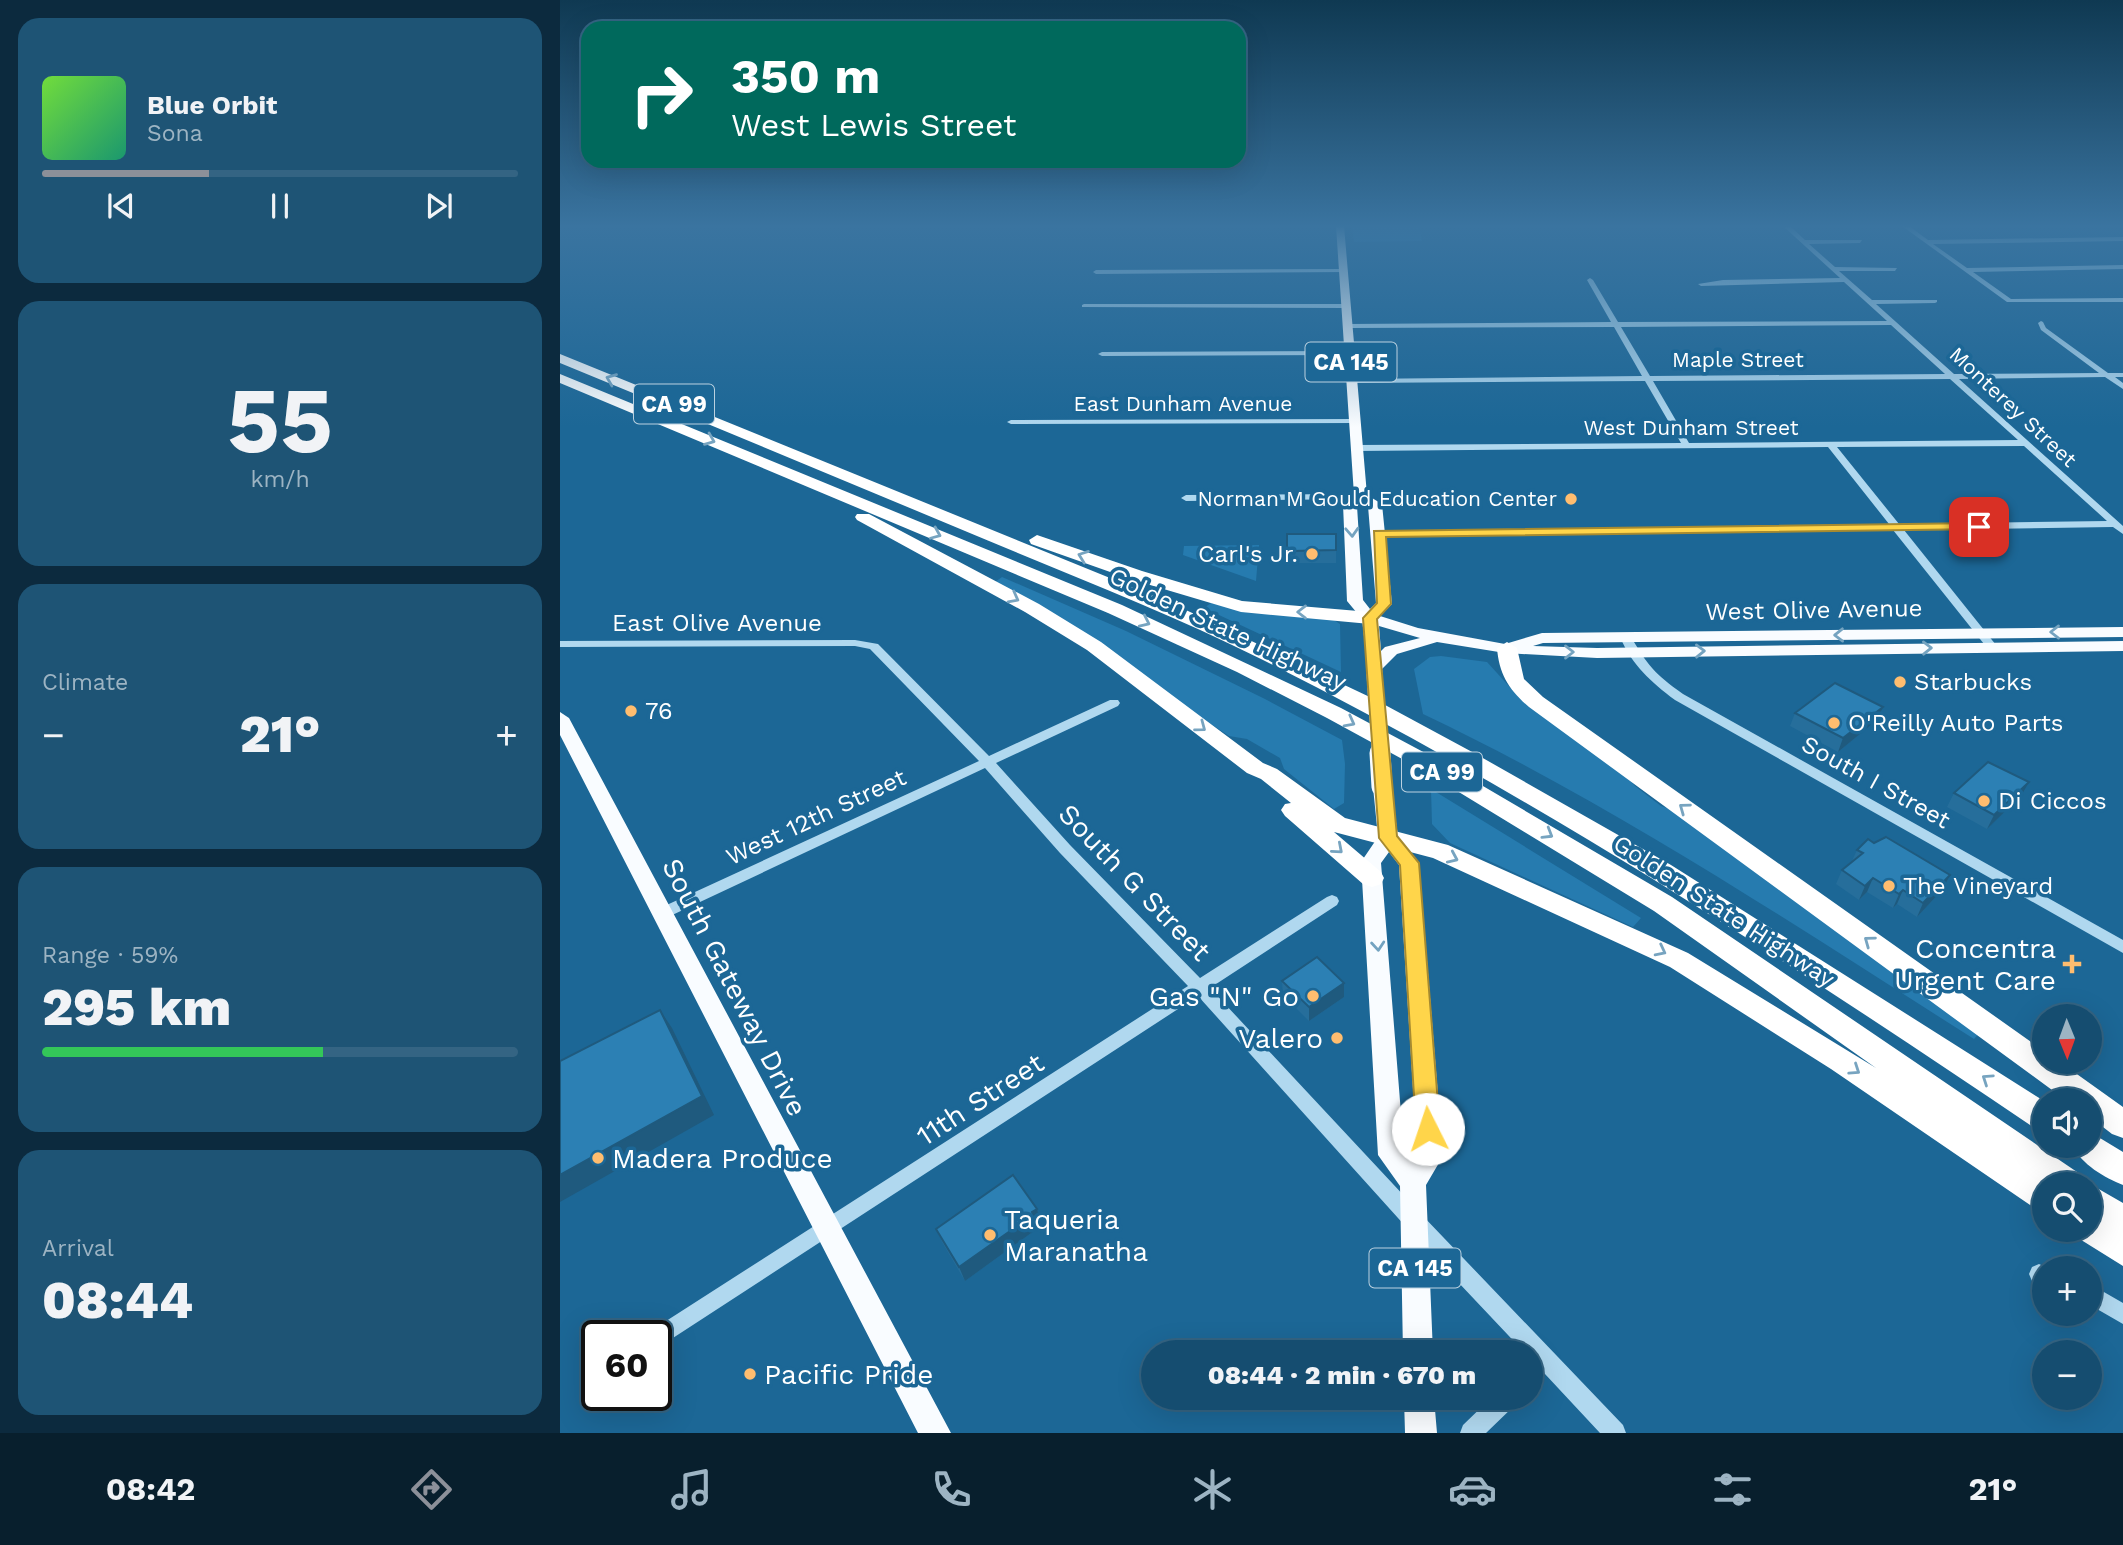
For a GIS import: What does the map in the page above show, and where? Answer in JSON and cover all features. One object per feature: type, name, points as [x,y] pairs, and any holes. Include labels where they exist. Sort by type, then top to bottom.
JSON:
[{"type":"highway","name":"Golden State Highway","points":[[560,358],[1139,596],[1264,652],[1431,737],[1671,876],[1867,999],[2032,1109]]},
{"type":"highway","name":"Golden State Highway","points":[[560,378],[1115,609],[1244,668],[1434,767],[1663,904],[2050,1172]]},
{"type":"highway","points":[[787,451],[1136,575],[1213,599],[1266,610],[1370,618]]},
{"type":"highway","points":[[760,461],[1032,608],[1094,646],[1328,820],[1356,831],[1439,851],[1679,960],[1841,1060],[2032,1188]]},
{"type":"highway","points":[[1507,648],[1509,673],[1513,681],[1535,702],[2123,1124]]},
{"type":"highway","points":[[1255,768],[1258,779],[1372,878]]},
{"type":"highway","points":[[2102,1156],[2123,1170]]},
{"type":"highway","points":[[2102,1207],[2123,1222]]},
{"type":"highway","points":[[2102,1235],[2123,1249]]},
{"type":"main road","name":"CA 145","points":[[1346,293],[1361,497]]},
{"type":"main road","name":"CA 145","points":[[1361,497],[1375,504],[1379,534],[1384,604],[1370,618]]},
{"type":"main road","name":"CA 145","points":[[1361,497],[1350,504],[1355,601],[1370,618],[1388,838],[1409,863],[1430,1156],[1413,1182],[1418,1340]]},
{"type":"main road","name":"West Olive Avenue","points":[[1370,618],[1448,640],[1544,652],[1629,644],[1980,633],[2123,632]]},
{"type":"main road","points":[[1374,667],[1391,650],[1401,646],[1448,640]]},
{"type":"main road","name":"West Olive Avenue","points":[[1629,644],[2123,646]]},
{"type":"main road","name":"South Gateway Drive","points":[[560,718],[935,1433]]},
{"type":"main road","points":[[1388,838],[1371,862],[1391,1155],[1413,1182]]},
{"type":"main road","points":[[1419,1410],[1420,1433]]},
{"type":"street","points":[[1597,293],[1686,445]]},
{"type":"street","name":"Monterey Street","points":[[1859,293],[2119,527]]},
{"type":"street","points":[[1997,293],[2009,301],[2123,300]]},
{"type":"street","points":[[1869,302],[1935,301]]},
{"type":"street","points":[[1084,306],[1347,306]]},
{"type":"street","points":[[1348,326],[1894,323]]},
{"type":"street","points":[[2041,323],[2043,328],[2123,387]]},
{"type":"street","points":[[1101,354],[1350,354]]},
{"type":"street","name":"Maple Street","points":[[1353,381],[2123,375]]},
{"type":"street","name":"East Dunham Avenue","points":[[1011,422],[1356,421]]},
{"type":"street","name":"West Dunham Street","points":[[1357,448],[2025,443]]},
{"type":"street","points":[[1830,444],[1992,647]]},
{"type":"street","points":[[1186,498],[1361,497]]},
{"type":"street","points":[[1379,534],[2119,527]]},
{"type":"street","name":"East Olive Avenue","points":[[560,644],[855,643],[874,646]]},
{"type":"street","name":"South I Street","points":[[1629,644],[1658,682],[1679,697],[2123,947]]},
{"type":"street","name":"South G Street","points":[[874,646],[1201,989],[1413,1221],[1516,1340]]},
{"type":"street","name":"West 12th Street","points":[[663,913],[1114,703]]},
{"type":"street","name":"11th Street","points":[[672,1329],[1201,989],[1332,901]]},
{"type":"street","points":[[2102,1301],[2123,1314]]},
{"type":"street","name":"South G Street","points":[[1543,1370],[1615,1433]]},
{"type":"street","points":[[1472,1433],[1494,1410]]},
{"type":"shaded area","points":[[1259,545],[1256,581],[1183,555],[1184,546]]},
{"type":"shaded area","points":[[1002,577],[1126,631],[1342,740],[1345,764],[1344,803],[1334,809],[1284,769],[1280,758],[1247,739],[1229,736],[995,582]]},
{"type":"shaded area","points":[[1211,603],[1250,613],[1331,618],[1340,624],[1341,672],[1204,608]]},
{"type":"shaded area","points":[[1430,657],[1487,662],[1517,695],[1616,765],[1635,786],[1661,806],[1681,813],[1982,1030],[1974,1039],[1634,827],[1565,787],[1423,714],[1414,669]]},
{"type":"shaded area","points":[[1431,789],[1641,918],[1633,927],[1450,843],[1432,824]]},
{"type":"building","points":[[1287,534],[1336,534],[1336,550],[1291,551],[1287,549]]},
{"type":"building","points":[[1835,683],[1883,707],[1843,738],[1795,713]]},
{"type":"building","points":[[1988,762],[2029,782],[1994,815],[1954,793]]},
{"type":"building","points":[[1886,837],[1950,875],[1923,903],[1903,890],[1899,894],[1873,878],[1865,886],[1842,870],[1863,853],[1857,850],[1868,839],[1874,843]]},
{"type":"building","points":[[1317,957],[1344,983],[1309,1007],[1282,981]]},
{"type":"building","name":"Madera Produce","points":[[660,1010],[702,1096],[560,1175],[560,1061]]},
{"type":"building","name":"Taqueria Maranatha","points":[[1013,1175],[1037,1209],[1032,1212],[1033,1215],[959,1267],[936,1229]]},
{"type":"place","name":"Norman M Gould Education Center","points":[[1571,499]]},
{"type":"place","name":"Carl's Jr.","points":[[1312,554]]},
{"type":"place","name":"Starbucks","points":[[1900,682]]},
{"type":"place","name":"76","points":[[631,711]]},
{"type":"place","name":"O'Reilly Auto Parts","points":[[1834,723]]},
{"type":"place","name":"Di Ciccos","points":[[1984,801]]},
{"type":"place","name":"The Vineyard","points":[[1889,886]]},
{"type":"place","name":"Concentra Urgent Care","points":[[2072,964]]},
{"type":"place","name":"Gas \"N\" Go","points":[[1313,996]]},
{"type":"place","name":"Valero","points":[[1337,1038]]},
{"type":"place","name":"Madera Produce","points":[[598,1158]]},
{"type":"place","name":"Taqueria Maranatha","points":[[990,1235]]},
{"type":"place","name":"Pacific Pride","points":[[750,1374]]},
{"type":"route","points":[[1428,1129],[1409,863],[1388,838],[1382,787],[1379,719],[1370,637],[1370,618],[1384,604],[1379,534],[1979,527]]}]
